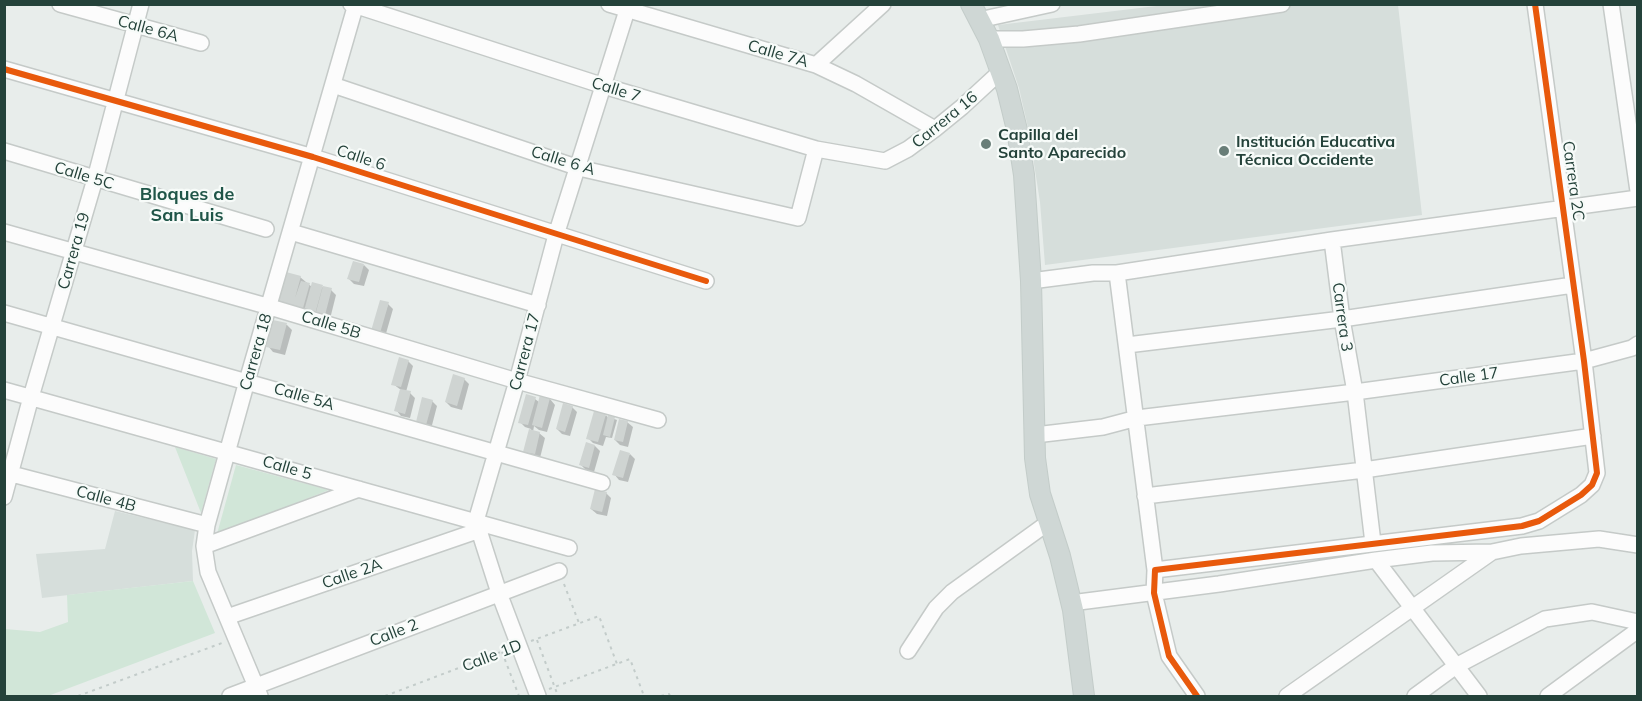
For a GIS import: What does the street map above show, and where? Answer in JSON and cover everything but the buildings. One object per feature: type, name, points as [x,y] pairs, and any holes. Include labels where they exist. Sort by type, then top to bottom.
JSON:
[{"type":"main road","points":[[975,12],[989,39],[1017,130],[1024,175],[1031,281],[1035,458],[1040,494],[1071,603],[1084,696]]},
{"type":"street","name":"Calle 6A","points":[[60,4],[201,43]]},
{"type":"street","name":"Carrera 19","points":[[4,497],[8,473],[95,179],[141,4]]},
{"type":"street","name":"Calle 7A","points":[[609,4],[628,7],[816,65],[856,84],[935,129]]},
{"type":"street","points":[[816,65],[883,4]]},
{"type":"street","points":[[975,12],[1052,4]]},
{"type":"street","points":[[989,39],[1023,39],[1079,34],[1282,4]]},
{"type":"street","name":"Carrera 2C","points":[[1155,570],[1522,526],[1539,521],[1581,495],[1592,485],[1597,473],[1593,436],[1535,4]]},
{"type":"street","points":[[1611,4],[1638,191]]},
{"type":"street","name":"Carrera 18","points":[[258,692],[208,572],[204,546],[207,525],[313,157],[354,5]]},
{"type":"street","name":"Calle 7","points":[[354,5],[604,86],[816,149],[885,162]]},
{"type":"street","name":"Carrera 17","points":[[477,526],[495,452],[517,381],[556,235],[628,7]]},
{"type":"street","name":"Calle 6","points":[[4,69],[313,157],[706,281]]},
{"type":"street","name":"Carrera 16","points":[[885,162],[908,149],[935,129],[1000,72]]},
{"type":"street","name":"Calle 6 A","points":[[333,85],[579,168],[798,218],[816,149]]},
{"type":"street","name":"Calle 5C","points":[[4,152],[267,229]]},
{"type":"street","points":[[1031,281],[1093,273],[1117,273],[1332,240],[1638,198]]},
{"type":"street","name":"Calle 5B","points":[[4,232],[270,306],[517,381],[658,420]]},
{"type":"street","points":[[291,232],[538,305]]},
{"type":"street","name":"Carrera 3","points":[[1332,240],[1373,543]]},
{"type":"street","points":[[1117,273],[1155,570],[1154,593],[1169,656],[1197,696]]},
{"type":"street","points":[[1127,345],[1342,319],[1574,285]]},
{"type":"street","name":"Calle 5A","points":[[4,313],[602,483]]},
{"type":"street","name":"Calle 17","points":[[1035,435],[1103,427],[1137,418],[1584,361],[1636,349]]},
{"type":"street","name":"Calle 5","points":[[4,390],[359,489],[477,526],[569,548]]},
{"type":"street","points":[[1144,496],[1364,470],[1593,436]]},
{"type":"street","name":"Calle 4B","points":[[8,473],[207,525]]},
{"type":"street","points":[[204,546],[359,489]]},
{"type":"street","points":[[908,651],[936,608],[952,592],[1049,522]]},
{"type":"street","points":[[477,526],[537,695]]},
{"type":"street","name":"Calle 2A","points":[[227,617],[477,526]]},
{"type":"street","points":[[1071,603],[1432,553],[1492,552],[1521,546],[1599,539],[1638,545]]},
{"type":"street","points":[[1287,696],[1492,552]]},
{"type":"street","points":[[1376,560],[1479,696]]},
{"type":"street","name":"Calle 2","points":[[230,696],[258,692],[499,593],[559,571]]},
{"type":"street","points":[[1415,696],[1456,666],[1545,619],[1592,612],[1638,622]]},
{"type":"street","points":[[1548,696],[1638,630]]},
{"type":"path","points":[[559,571],[579,623]]},
{"type":"path","points":[[78,696],[236,638]]},
{"type":"path","points":[[536,639],[558,696]]},
{"type":"path","points":[[502,652],[519,696]]},
{"type":"path","points":[[537,695],[630,658],[644,696]]},
{"type":"path","points":[[661,696],[669,695]]},
{"type":"shaded area","name":"Institución Educativa Técnica Occidente","points":[[1173,4],[1398,5],[1422,215],[1045,265],[1040,202],[1029,132],[1019,88],[998,25]]},
{"type":"shaded area","points":[[115,511],[195,530],[192,551],[193,581],[42,598],[36,554],[105,549]]},
{"type":"green space","points":[[175,447],[216,459],[201,513]]},
{"type":"green space","points":[[236,465],[329,490],[217,534]]},
{"type":"green space","points":[[193,581],[215,633],[48,696],[5,696],[5,629],[40,632],[68,622],[67,595]]},
{"type":"cycle path","points":[[1197,696],[1169,656],[1154,593],[1155,570],[1522,526],[1539,521],[1581,495],[1592,485],[1597,473],[1584,361],[1535,4]]},
{"type":"cycle path","points":[[4,69],[313,157],[706,281]]},
{"type":"place","name":"Capilla del Santo Aparecido","points":[[986,144]]},
{"type":"place","name":"Institución Educativa Técnica Occidente","points":[[1224,151]]},
{"type":"district","name":"Bloques de San Luis","points":[[187,205]]}]
